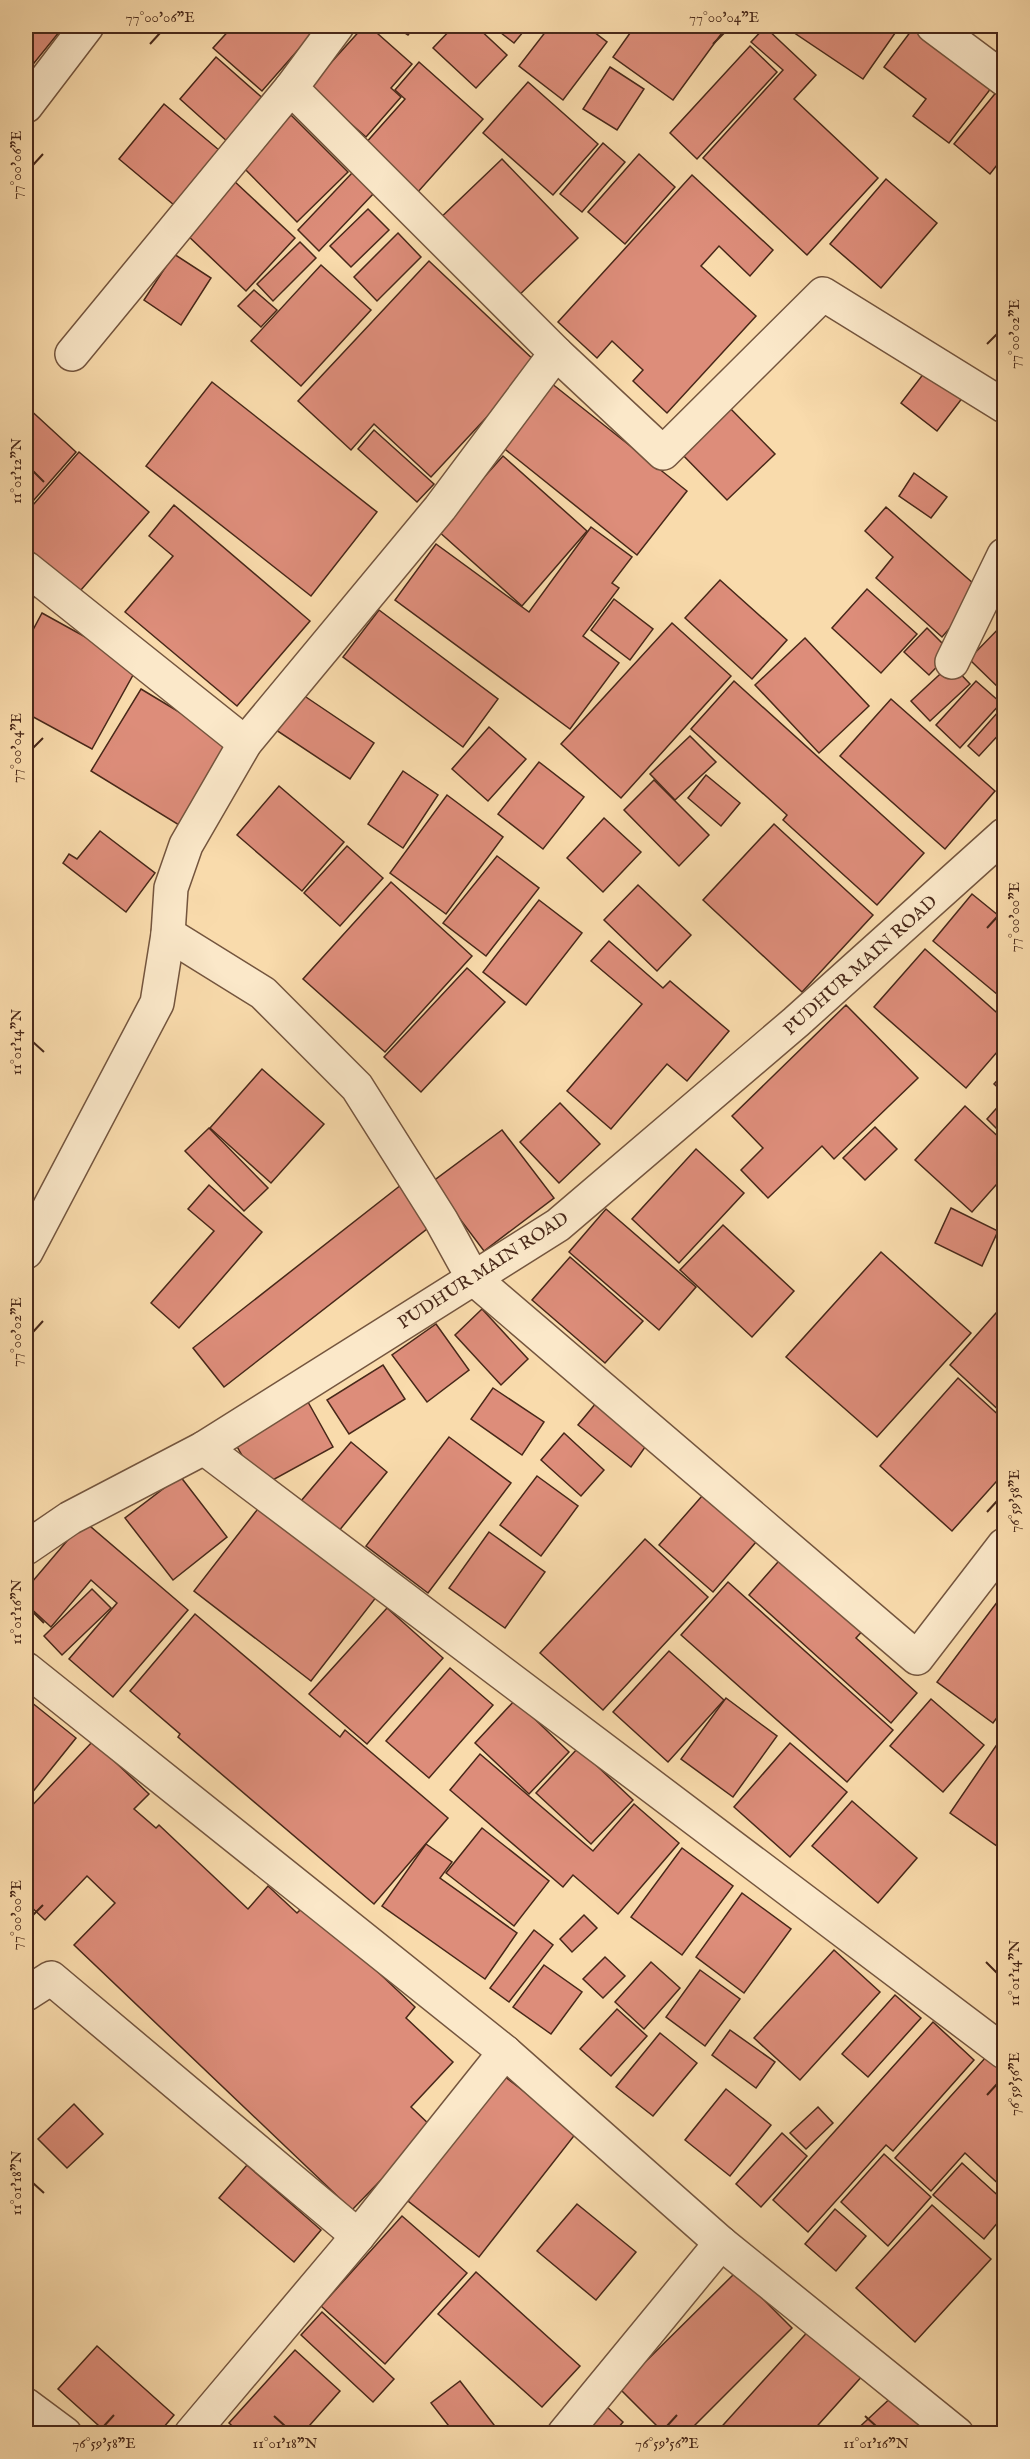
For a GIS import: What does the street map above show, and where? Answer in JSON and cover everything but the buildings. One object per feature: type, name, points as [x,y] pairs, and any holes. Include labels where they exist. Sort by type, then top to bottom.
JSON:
[{"type":"street","points":[[26,106],[87,26]]},
{"type":"street","points":[[72,354],[291,88],[337,26]]},
{"type":"street","points":[[933,26],[1005,79]]},
{"type":"street","points":[[291,88],[556,353],[663,453],[823,294],[1005,406]]},
{"type":"street","points":[[26,1252],[157,1003],[168,934],[171,888],[186,845],[245,742],[440,508],[556,353]]},
{"type":"street","points":[[952,662],[1005,555]]},
{"type":"street","points":[[26,568],[245,742]]},
{"type":"street","name":"PUDHUR MAIN ROAD","points":[[26,1548],[70,1518],[204,1448],[558,1225],[796,1022],[1005,835]]},
{"type":"street","points":[[168,934],[263,993],[357,1087],[429,1202],[473,1278],[917,1658],[1000,1561]]},
{"type":"street","points":[[204,1448],[1005,2052]]},
{"type":"street","points":[[26,1669],[505,2052],[721,2243],[957,2433]]},
{"type":"street","points":[[26,1994],[51,1978],[358,2236]]},
{"type":"street","points":[[191,2433],[358,2236],[505,2052]]},
{"type":"street","points":[[564,2433],[721,2243]]},
{"type":"street","points":[[26,2405],[65,2433]]}]
